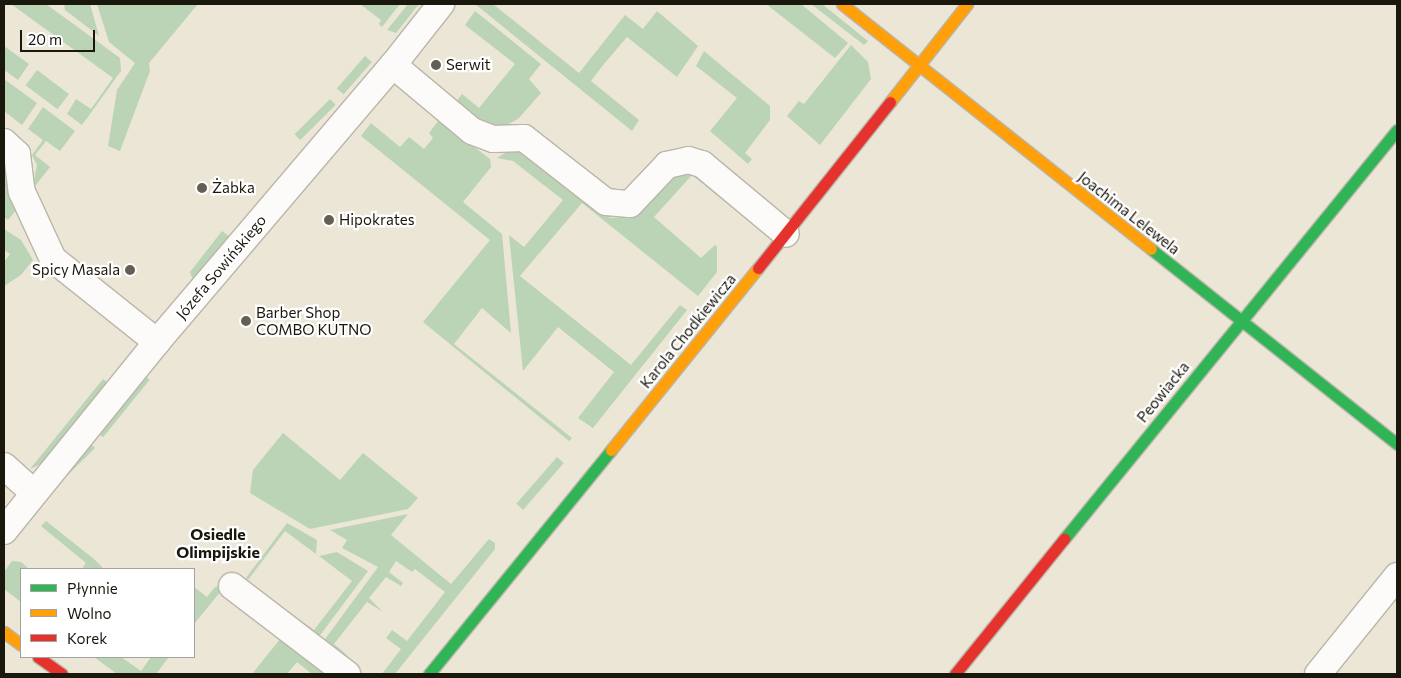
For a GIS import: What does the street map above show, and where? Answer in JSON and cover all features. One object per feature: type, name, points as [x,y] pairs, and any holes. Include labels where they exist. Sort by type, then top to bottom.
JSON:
[{"type":"street","name":"Józefa Sowińskiego","points":[[4,531],[157,342],[393,65],[441,4]]},
{"type":"street","name":"Joachima Lelewela","points":[[842,4],[1397,444]]},
{"type":"street","name":"Karola Chodkiewicza","points":[[429,674],[786,234],[917,64],[967,4]]},
{"type":"street","points":[[393,65],[472,131],[493,139],[524,138],[606,202],[630,204],[667,165],[688,160],[702,164],[786,234]]},
{"type":"street","name":"Peowiacka","points":[[955,674],[1397,130]]},
{"type":"street","points":[[4,142],[17,154],[22,192],[53,260],[157,342]]},
{"type":"street","points":[[4,466],[34,493]]},
{"type":"street","points":[[1318,674],[1397,576]]},
{"type":"street","points":[[232,586],[347,674]]},
{"type":"street","points":[[4,632],[20,644]]},
{"type":"street","points":[[39,658],[62,674]]},
{"type":"green space","points":[[11,4],[46,4],[120,58],[121,71],[82,125],[67,114],[76,99],[91,109],[113,78]]},
{"type":"green space","points":[[64,4],[90,4],[99,36],[65,10]]},
{"type":"green space","points":[[97,4],[198,4],[149,63],[150,71],[120,151],[108,146],[117,90],[135,63],[109,42]]},
{"type":"green space","points":[[360,4],[400,4],[382,27],[379,24],[381,20]]},
{"type":"green space","points":[[408,4],[419,4],[396,33],[387,30]]},
{"type":"green space","points":[[475,4],[493,4],[579,73],[625,15],[643,29],[657,11],[698,46],[677,77],[627,37],[604,64],[591,81],[639,120],[632,131]]},
{"type":"green space","points":[[766,4],[801,4],[848,43],[835,58]]},
{"type":"green space","points":[[811,4],[822,4],[868,41],[864,45]]},
{"type":"green space","points":[[475,11],[541,64],[529,79],[541,93],[519,118],[504,127],[487,128],[453,106],[462,94],[479,108],[515,64],[465,25]]},
{"type":"green space","points":[[851,45],[868,62],[871,79],[820,145],[787,116],[799,101],[804,104]]},
{"type":"green space","points":[[4,46],[29,64],[18,80],[4,70]]},
{"type":"green space","points":[[704,51],[770,106],[770,120],[745,153],[752,159],[748,164],[710,131],[737,98],[696,66]]},
{"type":"green space","points":[[365,56],[372,62],[344,94],[337,88]]},
{"type":"green space","points":[[37,70],[69,94],[58,109],[26,85]]},
{"type":"green space","points":[[4,79],[37,103],[22,125],[4,111]]},
{"type":"green space","points":[[330,99],[336,105],[300,140],[295,134]]},
{"type":"green space","points":[[43,107],[75,131],[60,151],[46,141],[35,155],[50,167],[32,190],[37,165],[32,155],[43,140],[28,129]]},
{"type":"green space","points":[[439,120],[490,159],[491,167],[463,202],[502,234],[511,333],[482,308],[454,344],[572,438],[569,441],[423,322],[490,240],[361,136],[371,123],[400,147],[409,137],[424,149],[433,138],[429,133]]},
{"type":"green space","points":[[519,150],[610,218],[634,216],[670,174],[685,167],[745,211],[740,214],[692,175],[654,217],[701,258],[715,245],[717,247],[717,272],[698,296],[582,203],[520,276],[631,365],[680,305],[687,310],[593,428],[578,418],[614,372],[558,327],[523,371],[509,235],[524,247],[563,200],[513,161],[497,158],[508,151]]},
{"type":"green space","points":[[9,160],[16,210],[8,220],[4,217],[4,167]]},
{"type":"green space","points":[[4,229],[21,240],[33,260],[21,275],[4,286],[4,262],[10,254],[4,250]]},
{"type":"green space","points":[[222,231],[230,237],[193,280],[190,272]]},
{"type":"green space","points":[[145,376],[150,380],[103,437],[98,434]]},
{"type":"green space","points":[[103,379],[110,384],[45,462],[30,469]]},
{"type":"green space","points":[[283,433],[340,480],[363,453],[418,498],[408,509],[310,529],[250,493],[253,470]]},
{"type":"green space","points":[[90,443],[95,448],[36,507],[31,502]]},
{"type":"green space","points":[[557,457],[564,463],[523,510],[516,504]]},
{"type":"green space","points":[[408,514],[391,535],[451,584],[489,539],[495,543],[495,549],[395,674],[382,674],[401,649],[386,638],[392,630],[407,641],[445,592],[415,569],[412,572],[396,561],[389,572],[403,583],[401,586],[386,577],[369,598],[383,612],[367,602],[334,644],[348,656],[320,646],[378,567],[342,548],[347,540],[330,530]]},
{"type":"green space","points":[[46,521],[103,568],[83,568],[86,563],[41,526]]},
{"type":"green space","points":[[287,523],[317,540],[316,554],[285,531],[248,580],[246,578]]},
{"type":"green space","points":[[337,552],[368,571],[318,638],[252,585],[314,630],[352,581],[319,556]]},
{"type":"green space","points":[[12,561],[21,562],[28,568],[20,568],[20,601],[4,589],[4,572]]},
{"type":"green space","points":[[220,586],[333,674],[312,674],[297,662],[287,674],[252,674],[281,638],[221,591],[195,623],[195,588],[207,597],[215,587]]},
{"type":"green space","points":[[95,658],[122,658],[141,671],[150,658],[168,658],[156,674],[117,674]]},
{"type":"traffic: fast","points":[[1064,539],[1397,130]]},
{"type":"traffic: fast","points":[[1151,249],[1397,444]]},
{"type":"traffic: fast","points":[[429,674],[611,450]]},
{"type":"traffic: slow","points":[[842,4],[1151,249]]},
{"type":"traffic: slow","points":[[890,102],[967,4]]},
{"type":"traffic: slow","points":[[611,450],[758,268]]},
{"type":"traffic: slow","points":[[4,632],[20,644]]},
{"type":"traffic: jam","points":[[758,268],[890,102]]},
{"type":"traffic: jam","points":[[955,674],[1064,539]]},
{"type":"traffic: jam","points":[[39,658],[62,674]]},
{"type":"place","name":"Serwit","points":[[436,65]]},
{"type":"place","name":"Żabka","points":[[202,188]]},
{"type":"place","name":"Hipokrates","points":[[329,220]]},
{"type":"place","name":"Spicy Masala","points":[[130,270]]},
{"type":"place","name":"Barber Shop COMBO KUTNO","points":[[246,321]]},
{"type":"district","name":"Osiedle Olimpijskie","points":[[218,543]]}]
